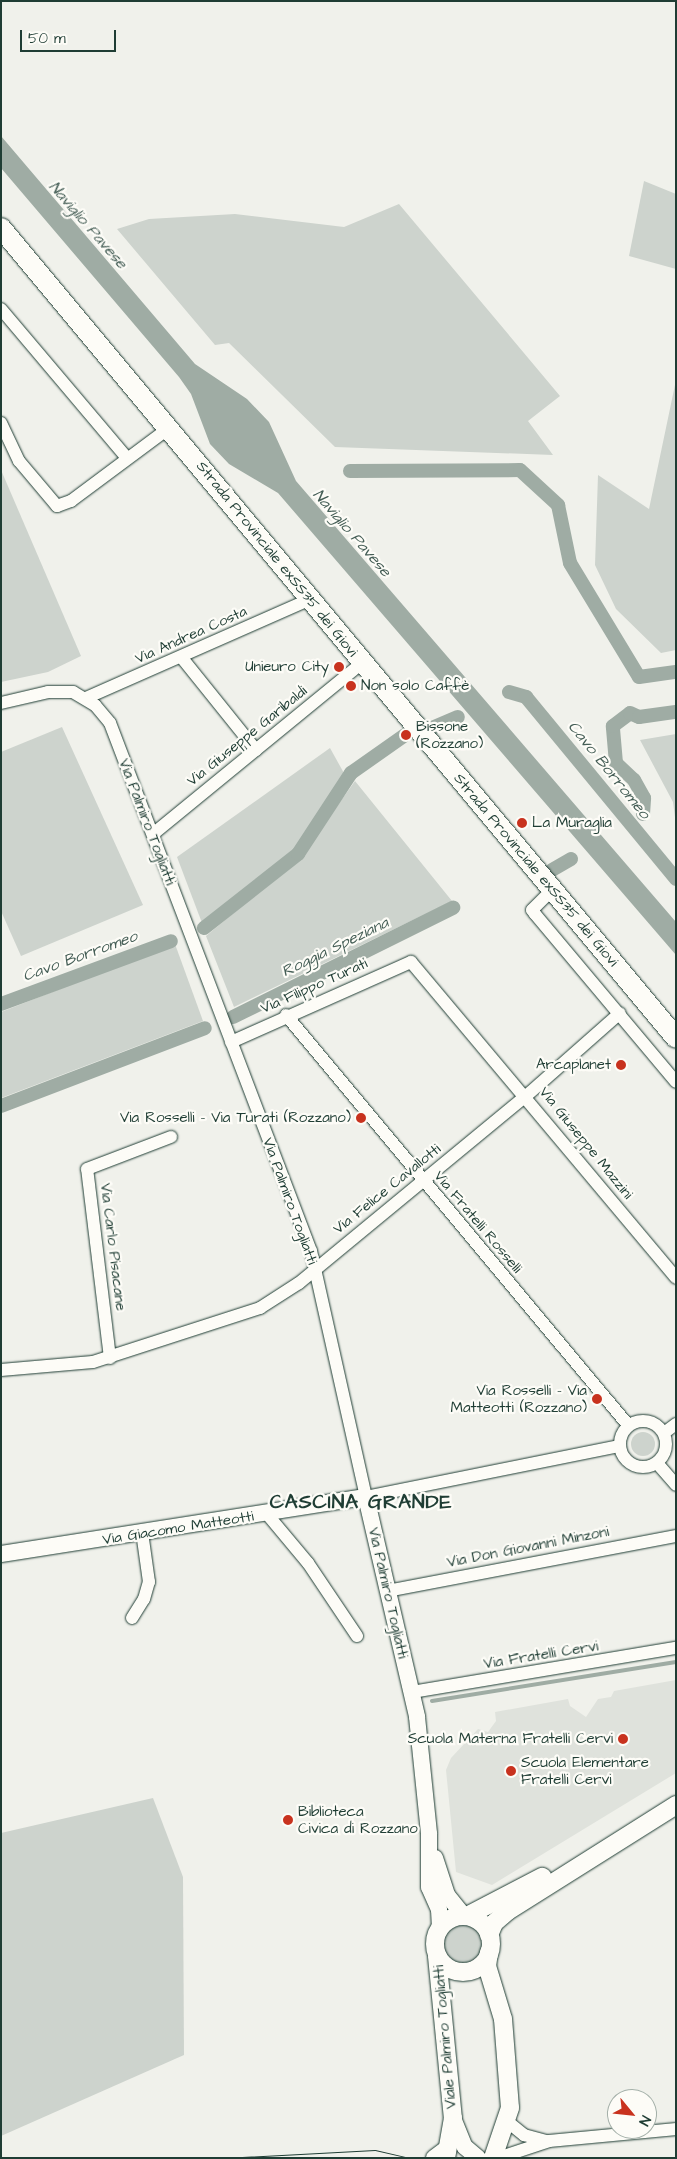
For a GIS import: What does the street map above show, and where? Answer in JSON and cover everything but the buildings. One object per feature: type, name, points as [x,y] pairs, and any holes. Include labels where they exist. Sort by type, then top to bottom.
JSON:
[{"type":"main road","points":[[1,228],[29,266]]},
{"type":"main road","points":[[1,248],[29,266]]},
{"type":"main road","name":"Strada Provinciale exSS35 dei Giovi","points":[[29,266],[169,428],[308,600],[676,1038]]},
{"type":"main road","name":"Viale Palmiro Togliatti","points":[[438,1956],[451,1969],[469,1971],[478,1967],[503,1915],[574,1868],[676,1805]]},
{"type":"main road","points":[[440,1927],[455,1917],[466,1916],[547,1875],[574,1868]]},
{"type":"main road","points":[[466,1916],[480,1922],[489,1944],[487,1966],[499,1999],[504,2031],[508,2122],[493,2158]]},
{"type":"main road","name":"Viale Palmiro Togliatti","points":[[440,1927],[435,1941],[453,2118],[442,2155]]},
{"type":"street","points":[[1,309],[126,458]]},
{"type":"street","points":[[1,423],[19,461],[57,506],[71,500],[126,458],[128,460],[169,428]]},
{"type":"street","name":"Via Andrea Costa","points":[[86,698],[182,658],[308,600]]},
{"type":"street","points":[[182,658],[256,750]]},
{"type":"street","name":"Via Giuseppe Garibaldi","points":[[153,834],[362,663]]},
{"type":"street","name":"Via Palmiro Togliatti","points":[[1,703],[48,692],[73,692],[86,698],[110,723],[315,1270],[387,1591],[412,1692],[429,1834],[429,1887],[439,1910],[440,1927]]},
{"type":"street","points":[[552,890],[532,910],[676,1082]]},
{"type":"street","name":"Via Filippo Turati","points":[[231,1042],[286,1015],[411,962]]},
{"type":"street","name":"Via Giuseppe Mazzini","points":[[411,962],[526,1096],[676,1278]]},
{"type":"street","name":"Via Felice Cavallotti","points":[[1,1370],[84,1364],[110,1358],[250,1314],[315,1270],[526,1096],[620,1014]]},
{"type":"street","name":"Via Fratelli Rosselli","points":[[286,1015],[628,1425]]},
{"type":"street","name":"Via Carlo Pisacane","points":[[110,1358],[87,1169],[171,1137]]},
{"type":"street","points":[[645,1420],[664,1433],[666,1451],[657,1463],[635,1466],[623,1456],[619,1446],[628,1425],[645,1420]]},
{"type":"street","points":[[664,1433],[676,1424]]},
{"type":"street","name":"Via Giacomo Matteotti","points":[[1,1554],[267,1514],[619,1446]]},
{"type":"street","points":[[657,1463],[676,1485]]},
{"type":"street","points":[[267,1514],[308,1563],[357,1636]]},
{"type":"street","points":[[132,1618],[144,1599],[149,1582],[142,1532]]},
{"type":"street","name":"Via Don Giovanni Minzoni","points":[[387,1591],[676,1536]]},
{"type":"street","name":"Via Fratelli Cervi","points":[[412,1692],[676,1648]]},
{"type":"street","name":"Via Palmiro Togliatti","points":[[429,1834],[441,1882],[466,1916]]},
{"type":"street","name":"Viale Palmiro Togliatti","points":[[453,2118],[465,2147],[478,2158]]},
{"type":"street","points":[[508,2122],[524,2136],[549,2141]]},
{"type":"street","points":[[498,2158],[549,2141],[676,2129]]},
{"type":"shaded area","points":[[1,136],[195,364],[247,399],[269,422],[296,481],[676,922],[676,955],[278,493],[229,464],[210,444],[191,394],[179,377],[1,168]]},
{"type":"shaded area","points":[[644,181],[676,194],[676,269],[629,256]]},
{"type":"shaded area","points":[[399,204],[560,396],[528,421],[553,455],[335,447],[229,343],[215,345],[117,229],[149,219],[235,214],[344,227]]},
{"type":"shaded area","points":[[676,380],[676,650],[661,653],[616,609],[595,565],[598,475],[649,509]]},
{"type":"shaded area","points":[[1,470],[81,656],[48,672],[1,682]]},
{"type":"shaded area","points":[[62,727],[143,905],[21,956],[1,911],[1,752]]},
{"type":"shaded area","points":[[676,734],[676,825],[673,802],[640,740]]},
{"type":"shaded area","points":[[330,748],[345,775],[292,852],[202,923],[177,857]]},
{"type":"shaded area","points":[[355,781],[452,901],[234,1007],[206,936],[301,857]]},
{"type":"shaded area","points":[[175,944],[203,1021],[1,1098],[1,1012]]},
{"type":"shaded area","points":[[643,1432],[652,1435],[655,1444],[652,1453],[643,1456],[634,1453],[631,1444],[634,1435]]},
{"type":"shaded area","points":[[676,1680],[676,1773],[492,1885],[456,1872],[446,1770],[451,1758],[478,1729],[488,1732],[496,1721],[495,1712],[568,1699],[570,1706],[586,1717],[598,1699],[611,1697],[614,1691]]},
{"type":"shaded area","points":[[153,1798],[183,1877],[184,2055],[1,2136],[1,1833]]},
{"type":"shaded area","points":[[462,1924],[476,1930],[482,1944],[476,1958],[462,1964],[448,1958],[442,1944],[448,1930]]},
{"type":"waterway","points":[[350,471],[520,470],[558,505],[570,563],[639,677],[676,672]]},
{"type":"waterway","name":"Cavo Borromeo","points":[[509,692],[526,697],[676,879]]},
{"type":"waterway","points":[[643,814],[644,798],[634,780],[616,763],[613,726],[630,713],[639,717],[676,712]]},
{"type":"waterway","name":"Cavo Borromeo","points":[[432,728],[458,717]]},
{"type":"waterway","name":"Cavo Borromeo","points":[[204,928],[298,854],[351,773],[405,735]]},
{"type":"waterway","name":"Roggia Speziana","points":[[552,870],[571,859]]},
{"type":"waterway","name":"Roggia Speziana","points":[[233,1017],[453,908]]},
{"type":"waterway","name":"Cavo Borromeo","points":[[1,1004],[171,941]]},
{"type":"waterway","name":"Roggia Speziana","points":[[1,1106],[205,1028]]},
{"type":"waterway","points":[[432,1701],[676,1662]]},
{"type":"tram line","points":[[224,2158],[375,2150],[409,2158]]},
{"type":"place","name":"Unieuro City","points":[[339,667]]},
{"type":"place","name":"Non solo Caffè","points":[[351,686]]},
{"type":"place","name":"Bissone (Rozzano)","points":[[406,735]]},
{"type":"place","name":"La Muraglia","points":[[522,823]]},
{"type":"place","name":"Arcaplanet","points":[[621,1065]]},
{"type":"place","name":"Via Rosselli - Via Turati (Rozzano)","points":[[361,1118]]},
{"type":"place","name":"Via Rosselli - Via Matteotti (Rozzano)","points":[[597,1399]]},
{"type":"place","name":"Scuola Materna Fratelli Cervi","points":[[623,1739]]},
{"type":"place","name":"Scuola Elementare Fratelli Cervi","points":[[511,1771]]},
{"type":"place","name":"Biblioteca Civica di Rozzano","points":[[288,1820]]},
{"type":"district","name":"CASCINA GRANDE","points":[[361,1502]]},
{"type":"water label","name":"Naviglio Pavese","points":[[88,225]]},
{"type":"water label","name":"Naviglio Pavese","points":[[352,533]]}]
